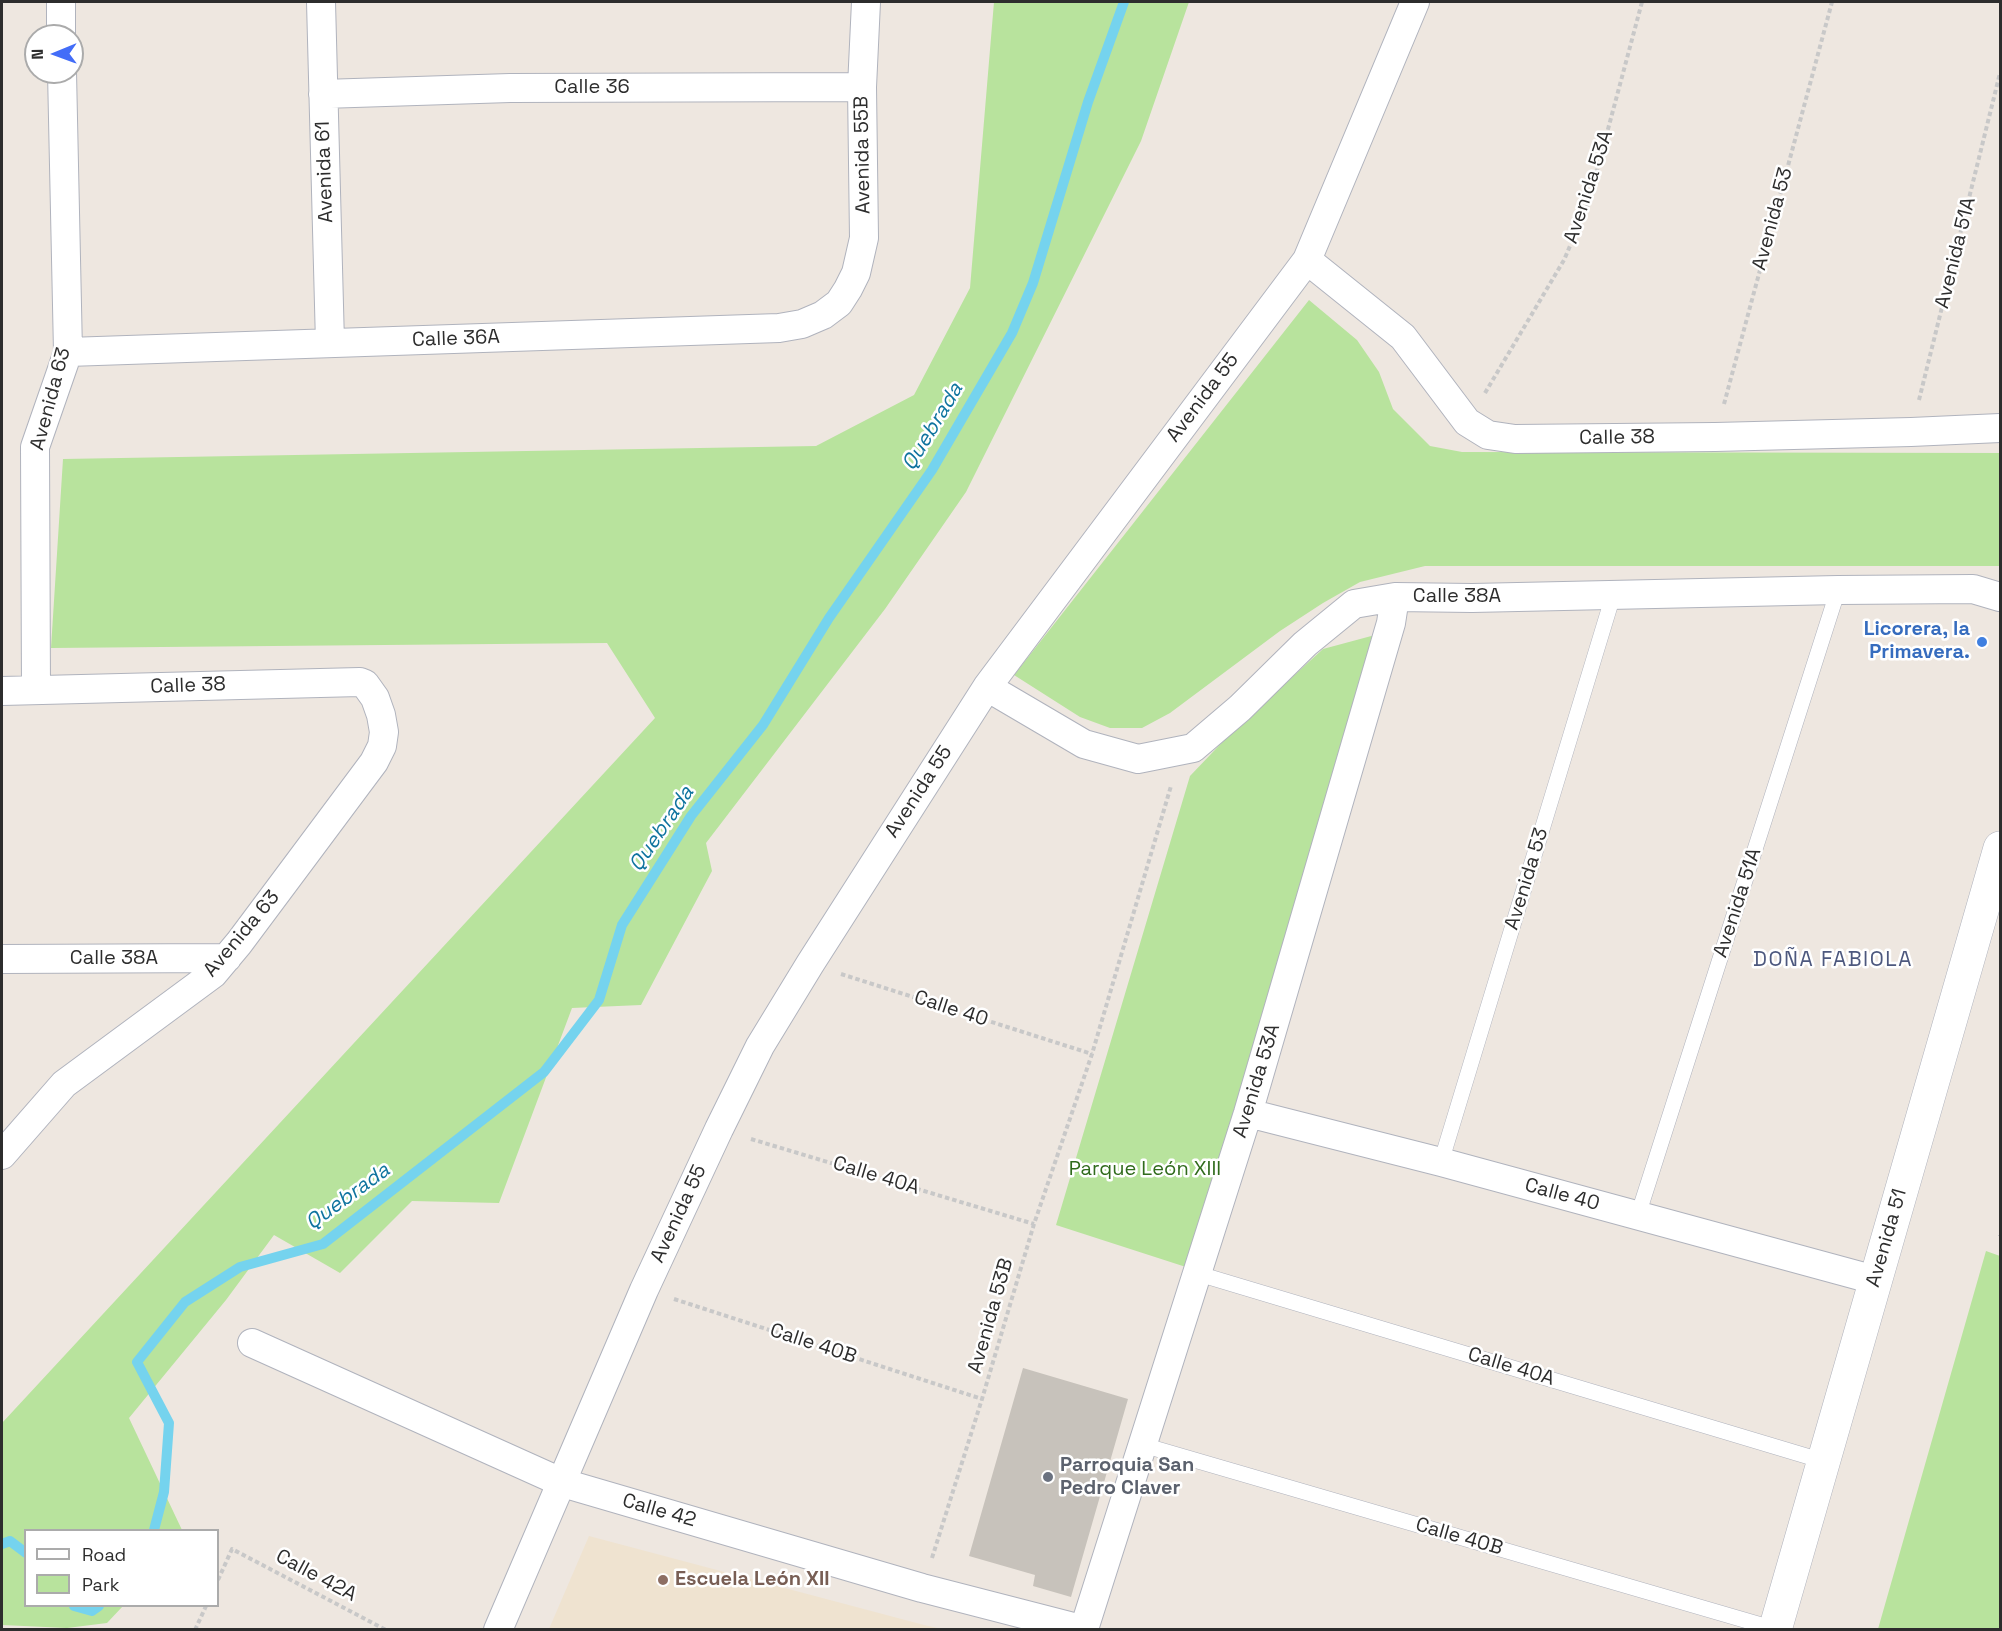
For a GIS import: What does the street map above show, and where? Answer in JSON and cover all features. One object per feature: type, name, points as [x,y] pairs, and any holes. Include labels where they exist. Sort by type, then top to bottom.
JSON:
[{"type":"street","points":[[61,2],[61,24]]},
{"type":"street","name":"Avenida 61","points":[[321,2],[330,343]]},
{"type":"street","name":"Avenida 55B","points":[[839,303],[856,273],[864,238],[862,87],[866,2]]},
{"type":"street","name":"Avenida 55","points":[[498,1629],[563,1483],[644,1290],[718,1129],[760,1046],[987,687],[1307,260],[1415,2]]},
{"type":"street","name":"Avenida 63","points":[[36,690],[35,447],[68,352],[62,84]]},
{"type":"street","name":"Calle 36","points":[[323,94],[510,88],[862,87]]},
{"type":"street","name":"Calle 38","points":[[1307,260],[1402,337],[1467,422],[1488,435],[1515,439],[1715,437],[2001,428]]},
{"type":"street","name":"Calle 36A","points":[[68,352],[779,328],[802,324],[823,315],[839,303]]},
{"type":"street","name":"Calle 38A","points":[[987,687],[1084,744],[1138,759],[1193,748],[1240,708],[1305,644],[1354,604],[1395,597],[1613,596],[1838,590],[1973,589],[2001,597]]},
{"type":"street","name":"Avenida 53A","points":[[1084,1629],[1248,1113],[1391,623],[1395,597]]},
{"type":"street","name":"Calle 38","points":[[2,691],[355,682],[365,684],[371,690]]},
{"type":"street","name":"Avenida 63","points":[[2,1155],[64,1084],[213,974],[227,958],[379,753],[384,739],[383,724],[371,690]]},
{"type":"street","name":"Avenida 51","points":[[1775,1629],[2001,848]]},
{"type":"street","name":"Calle 38A","points":[[2,959],[227,958]]},
{"type":"street","name":"Calle 40","points":[[1248,1113],[1442,1162],[1875,1280]]},
{"type":"street","name":"Calle 42","points":[[252,1343],[563,1483],[922,1588],[1084,1629]]},
{"type":"lane","name":"Avenida 51A","points":[[1638,1215],[1838,590]]},
{"type":"lane","name":"Avenida 53","points":[[1442,1162],[1613,596]]},
{"type":"lane","name":"Calle 40A","points":[[1198,1274],[1823,1461]]},
{"type":"lane","name":"Calle 40B","points":[[1143,1444],[1775,1629]]},
{"type":"path","name":"Avenida 53A","points":[[1467,422],[1564,261],[1588,204],[1642,2]]},
{"type":"path","name":"Avenida 53","points":[[1715,437],[1832,2]]},
{"type":"path","name":"Avenida 51A","points":[[1911,432],[2001,73]]},
{"type":"path","name":"Avenida 53B","points":[[922,1588],[1034,1224],[1092,1054],[1182,751]]},
{"type":"path","name":"Calle 40","points":[[810,964],[1092,1054]]},
{"type":"path","name":"Calle 40A","points":[[718,1129],[1034,1224]]},
{"type":"path","name":"Calle 40B","points":[[644,1290],[982,1399]]},
{"type":"path","name":"Calle 42A","points":[[219,1578],[231,1549],[386,1629]]},
{"type":"path","points":[[195,1629],[205,1607]]},
{"type":"shaded area","name":"Escuela León XII","points":[[589,1536],[924,1625],[942,1629],[549,1629]]},
{"type":"green space","points":[[994,2],[1189,2],[1141,141],[966,492],[885,609],[706,843],[712,871],[641,1005],[572,1008],[499,1203],[412,1201],[340,1273],[274,1235],[226,1300],[129,1418],[182,1529],[24,1529],[24,1607],[122,1607],[107,1623],[67,1628],[2,1625],[2,1423],[655,718],[607,643],[51,648],[63,459],[816,446],[914,395],[970,288]]},
{"type":"green space","points":[[1309,300],[1357,340],[1379,372],[1393,409],[1430,446],[1462,452],[2000,453],[2000,566],[1425,566],[1360,582],[1323,603],[1280,631],[1170,713],[1142,728],[1110,728],[1080,717],[1014,675]]},
{"type":"green space","name":"Parque León XIII","points":[[1375,635],[1189,1268],[1056,1225],[1190,776],[1232,732],[1323,649]]},
{"type":"green space","points":[[1986,1251],[2000,1256],[2000,1629],[1878,1629]]},
{"type":"building","name":"Parroquia San Pedro Claver","points":[[1023,1368],[1128,1399],[1071,1597],[1033,1586],[1035,1575],[969,1556]]},
{"type":"waterway","name":"Quebrada","points":[[154,1529],[164,1492],[169,1423],[137,1362],[185,1302],[240,1267],[323,1244],[544,1072],[599,1000],[622,925],[691,816],[763,725],[829,618],[932,470],[1012,333],[1033,283],[1088,102],[1124,2]]},
{"type":"waterway","name":"Quebrada","points":[[2,1544],[10,1541],[24,1552]]},
{"type":"waterway","name":"Quebrada","points":[[78,1607],[92,1611],[98,1607]]},
{"type":"place","name":"Licorera, la Primavera.","points":[[1982,642]]},
{"type":"place","name":"Parroquia San Pedro Claver","points":[[1048,1477]]},
{"type":"place","name":"Escuela León XII","points":[[663,1580]]},
{"type":"district","name":"DOÑA FABIOLA","points":[[1833,960]]}]
